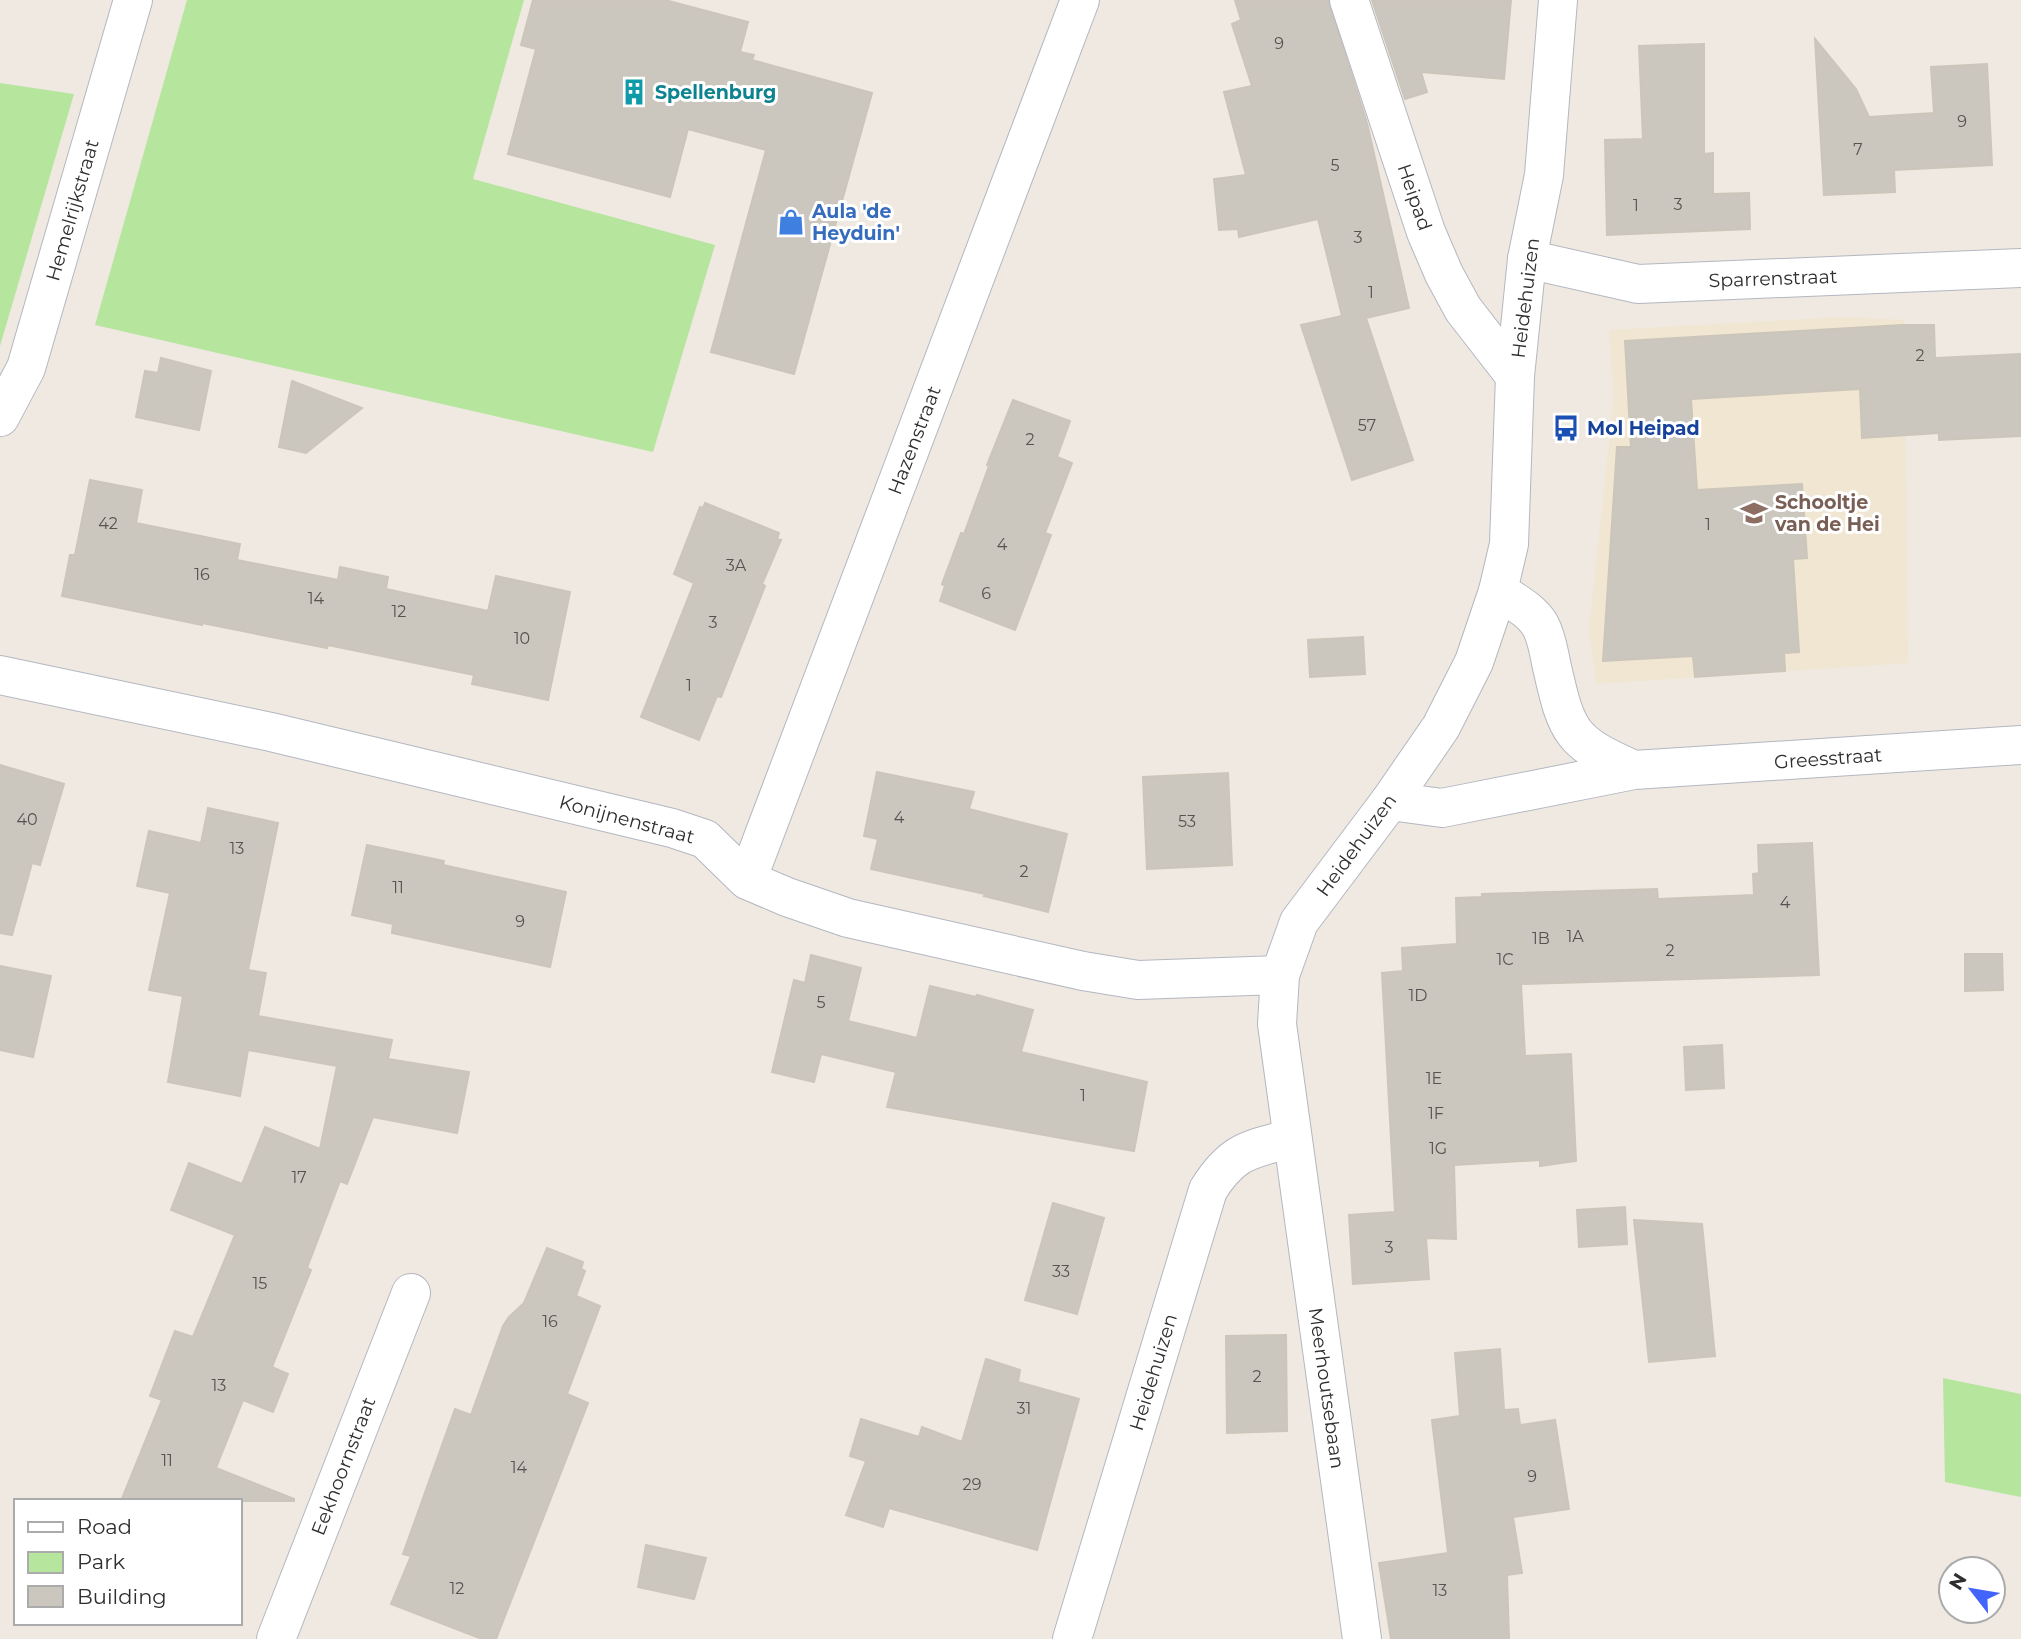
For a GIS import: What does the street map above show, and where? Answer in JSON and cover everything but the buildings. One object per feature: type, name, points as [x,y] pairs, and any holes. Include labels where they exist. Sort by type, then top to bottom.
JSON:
[{"type":"street","name":"Hemelrijkstraat","points":[[0,416],[26,368],[133,0]]},
{"type":"street","name":"Hazenstraat","points":[[747,880],[1080,0]]},
{"type":"street","name":"Heipad","points":[[1349,0],[1422,220],[1444,274],[1463,309],[1515,376]]},
{"type":"street","name":"Heidehuizen","points":[[1072,1639],[1208,1190],[1220,1170],[1242,1153],[1292,1138],[1277,1024],[1280,975],[1299,922],[1390,801],[1441,727],[1474,662],[1498,591],[1509,544],[1515,376],[1527,258],[1544,175],[1558,0]]},
{"type":"street","name":"Sparrenstraat","points":[[1527,258],[1638,284],[2021,268]]},
{"type":"street","name":"Greesstraat","points":[[1498,591],[1527,610],[1541,626],[1566,722],[1580,740],[1596,753],[1634,770]]},
{"type":"street","name":"Konijnenstraat","points":[[0,675],[271,732],[672,828],[705,839],[747,880],[849,918],[1083,971],[1138,980],[1280,975]]},
{"type":"street","name":"Greesstraat","points":[[1390,801],[1442,808],[1634,770],[2021,745]]},
{"type":"street","name":"Meerhoutsebaan","points":[[1292,1138],[1362,1639]]},
{"type":"street","name":"Eekhoornstraat","points":[[276,1639],[411,1293]]},
{"type":"shaded area","name":"Schooltje van de Hei","points":[[1842,317],[1904,320],[1908,663],[1596,684],[1589,629],[1614,398],[1609,330]]},
{"type":"green space","points":[[187,0],[524,0],[473,179],[715,245],[653,452],[95,325]]},
{"type":"green space","points":[[0,83],[74,94],[0,346]]},
{"type":"green space","points":[[1943,1378],[2021,1394],[2021,1497],[1945,1482]]},
{"type":"place","name":"Spellenburg","points":[[634,92]]},
{"type":"place","name":"Aula 'de Heyduin'","points":[[791,222]]},
{"type":"place","name":"Mol Heipad","points":[[1566,428]]},
{"type":"place","name":"Schooltje van de Hei","points":[[1754,513]]}]
